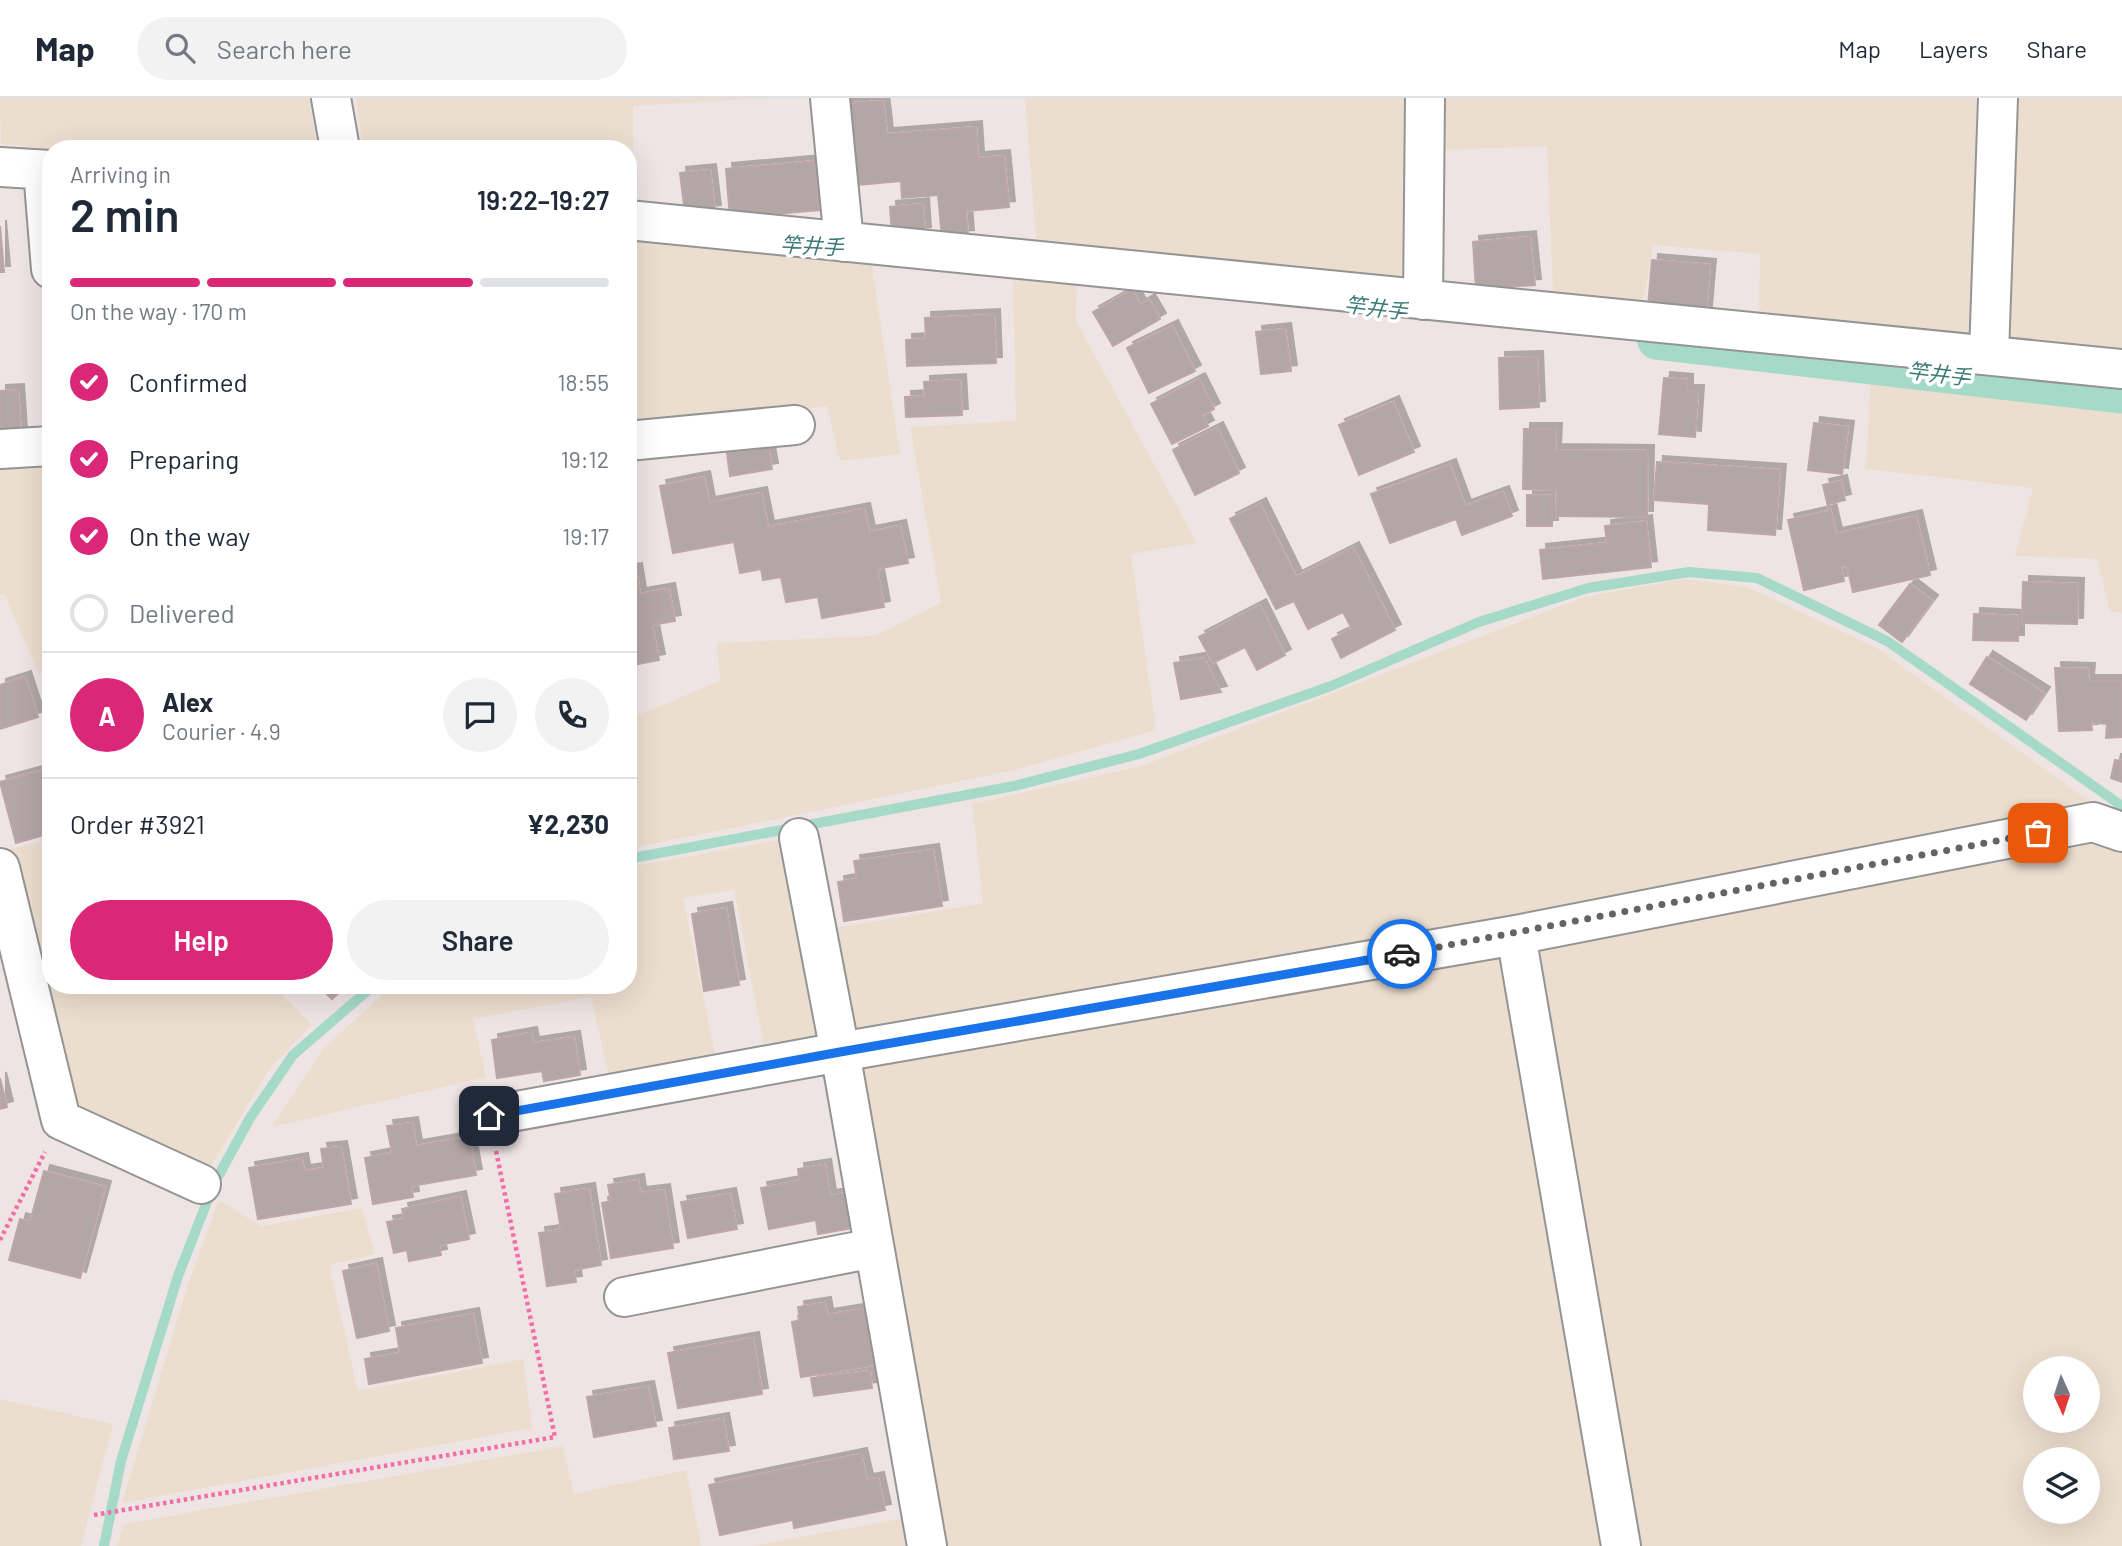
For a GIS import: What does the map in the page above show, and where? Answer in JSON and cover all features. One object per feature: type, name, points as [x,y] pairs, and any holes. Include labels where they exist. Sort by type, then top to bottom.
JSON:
[{"type":"street","points":[[331,98],[338,140]]},
{"type":"street","points":[[830,98],[844,242]]},
{"type":"street","points":[[1423,300],[1425,98]]},
{"type":"street","points":[[1989,354],[1998,98]]},
{"type":"street","points":[[0,167],[42,170]]},
{"type":"street","points":[[637,221],[2122,369]]},
{"type":"street","points":[[637,440],[795,425]]},
{"type":"street","points":[[0,449],[42,447]]},
{"type":"street","points":[[489,1116],[840,1052],[1516,935],[2093,822],[2122,832]]},
{"type":"street","points":[[799,838],[840,1052],[927,1546]]},
{"type":"street","points":[[0,868],[61,1120],[201,1184]]},
{"type":"street","points":[[1516,935],[1621,1546]]},
{"type":"street","points":[[624,1297],[874,1248]]},
{"type":"path","points":[[94,1515],[555,1437],[489,1116]]},
{"type":"path","points":[[0,1240],[61,1120]]},
{"type":"shaded area","points":[[0,98],[309,98],[316,140],[42,140],[42,148],[1,144]]},
{"type":"shaded area","points":[[356,98],[768,98],[633,106],[633,140],[362,140]]},
{"type":"shaded area","points":[[1025,98],[1405,98],[1409,286],[1036,242]]},
{"type":"shaded area","points":[[1443,98],[1976,98],[1973,336],[1759,315],[1760,254],[1653,245],[1643,303],[1553,291],[1547,146],[1443,150]]},
{"type":"shaded area","points":[[2017,98],[2122,98],[2122,361],[2011,344]]},
{"type":"shaded area","points":[[637,237],[871,260],[900,454],[840,461],[827,406],[661,428],[638,424]]},
{"type":"shaded area","points":[[1013,278],[1077,280],[1076,321],[1197,543],[1131,554],[1156,730],[1011,771],[637,847],[637,715],[720,681],[717,643],[874,636],[941,603],[910,427],[1016,421]]},
{"type":"shaded area","points":[[1872,359],[2122,392],[2122,613],[2110,612],[2097,559],[2015,556],[2033,488],[1866,469]]},
{"type":"shaded area","points":[[42,465],[42,671],[38,673],[4,593],[0,595],[0,468]]},
{"type":"shaded area","points":[[1683,579],[1748,587],[1877,648],[2103,811],[849,1032],[834,928],[983,903],[972,804],[1141,766],[1584,597]]},
{"type":"shaded area","points":[[790,838],[826,1043],[765,1052],[734,890],[683,898],[716,1058],[609,1077],[591,997],[473,1019],[486,1077],[272,1127],[322,1050],[383,994],[637,994],[637,865]]},
{"type":"shaded area","points":[[42,841],[42,976],[11,849]]},
{"type":"shaded area","points":[[2084,842],[2122,853],[2122,1546],[1639,1546],[1531,951]]},
{"type":"shaded area","points":[[1491,950],[1505,959],[1608,1546],[942,1546],[854,1062]]},
{"type":"shaded area","points":[[47,994],[281,994],[312,1025],[271,1067],[211,1165],[87,1113],[71,1094]]},
{"type":"shaded area","points":[[219,1200],[261,1226],[362,1208],[375,1254],[329,1265],[358,1391],[523,1359],[532,1428],[122,1503],[188,1284]]},
{"type":"shaded area","points":[[0,1399],[113,1424],[81,1546],[0,1546]]},
{"type":"shaded area","points":[[563,1446],[574,1494],[686,1470],[701,1546],[117,1546],[124,1524]]},
{"type":"shaded area","points":[[905,1518],[909,1546],[751,1546]]},
{"type":"building","points":[[883,101],[887,134],[976,127],[978,158],[1004,156],[1009,207],[966,211],[968,236],[942,238],[938,195],[902,198],[901,181],[847,186],[840,104]]},
{"type":"building","points":[[815,161],[819,210],[730,218],[726,169]]},
{"type":"building","points":[[710,170],[715,211],[685,214],[680,173]]},
{"type":"building","points":[[923,204],[925,233],[892,236],[890,207]]},
{"type":"building","points":[[0,226],[4,272],[0,272]]},
{"type":"building","points":[[1530,237],[1535,285],[1476,289],[1473,242]]},
{"type":"building","points":[[1652,260],[1710,265],[1706,312],[1648,307]]},
{"type":"building","points":[[1132,290],[1140,305],[1149,300],[1160,319],[1113,346],[1093,312]]},
{"type":"building","points":[[994,315],[996,363],[907,366],[906,340],[926,339],[925,318]]},
{"type":"building","points":[[1172,326],[1195,371],[1149,393],[1127,348]]},
{"type":"building","points":[[1285,329],[1291,371],[1261,374],[1256,332]]},
{"type":"building","points":[[1537,357],[1539,407],[1500,409],[1499,358]]},
{"type":"building","points":[[1664,378],[1687,380],[1687,391],[1698,391],[1695,437],[1659,434]]},
{"type":"building","points":[[1199,379],[1214,409],[1202,415],[1208,426],[1172,444],[1151,404]]},
{"type":"building","points":[[960,380],[962,415],[906,417],[905,397],[925,396],[924,382]]},
{"type":"building","points":[[18,390],[21,434],[0,436],[0,391]]},
{"type":"building","points":[[1393,402],[1414,452],[1359,475],[1339,425]]},
{"type":"building","points":[[1814,423],[1848,427],[1842,474],[1808,470]]},
{"type":"building","points":[[1217,428],[1239,473],[1195,495],[1173,450]]},
{"type":"building","points":[[1524,429],[1556,429],[1555,450],[1648,451],[1647,517],[1556,516],[1557,490],[1523,489]]},
{"type":"building","points":[[768,446],[772,469],[730,476],[727,453]]},
{"type":"building","points":[[1657,462],[1780,470],[1775,535],[1708,530],[1709,504],[1654,500]]},
{"type":"building","points":[[1450,465],[1465,506],[1503,492],[1512,516],[1462,535],[1456,519],[1390,543],[1371,494]]},
{"type":"building","points":[[704,477],[709,503],[761,493],[768,527],[864,509],[869,532],[900,526],[908,563],[877,569],[884,607],[822,618],[818,597],[786,602],[781,577],[763,580],[761,569],[740,573],[734,542],[673,553],[660,486]]},
{"type":"building","points":[[1841,481],[1845,500],[1829,504],[1836,534],[1916,516],[1930,575],[1853,592],[1847,566],[1841,567],[1844,581],[1804,590],[1788,520],[1829,511],[1823,485]]},
{"type":"building","points":[[1527,495],[1552,496],[1552,526],[1527,526]]},
{"type":"building","points":[[1260,504],[1296,577],[1353,548],[1395,630],[1341,658],[1332,639],[1352,629],[1343,612],[1308,629],[1294,601],[1276,609],[1230,519]]},
{"type":"building","points":[[1646,521],[1651,567],[1543,579],[1540,550],[1607,543],[1605,526]]},
{"type":"building","points":[[637,575],[640,594],[669,589],[675,621],[652,625],[659,660],[637,664]]},
{"type":"building","points":[[2023,582],[2078,584],[2077,624],[2022,623]]},
{"type":"building","points":[[1910,584],[1932,601],[1902,642],[1879,625]]},
{"type":"building","points":[[1260,605],[1285,655],[1257,670],[1245,647],[1213,663],[1199,637]]},
{"type":"building","points":[[1974,614],[2018,616],[2018,641],[1973,640]]},
{"type":"building","points":[[1987,657],[2044,693],[2026,720],[1970,684]]},
{"type":"building","points":[[1204,658],[1221,692],[1181,699],[1174,663]]},
{"type":"building","points":[[2055,668],[2089,669],[2088,681],[2122,681],[2122,737],[2106,738],[2107,724],[2091,722],[2092,730],[2059,731]]},
{"type":"building","points":[[25,677],[38,717],[0,729],[0,685]]},
{"type":"building","points":[[2115,760],[2122,761],[2122,782],[2111,778]]},
{"type":"building","points":[[42,770],[42,836],[16,843],[0,782]]},
{"type":"building","points":[[933,850],[942,906],[844,921],[838,882],[857,879],[854,861]]},
{"type":"building","points":[[726,908],[739,985],[704,991],[692,914]]},
{"type":"building","points":[[531,1033],[533,1043],[574,1037],[580,1075],[544,1081],[542,1071],[497,1078],[492,1040]]},
{"type":"building","points":[[0,1078],[7,1107],[0,1109]]},
{"type":"building","points":[[412,1123],[416,1146],[469,1137],[476,1175],[411,1186],[413,1197],[373,1204],[365,1158],[392,1153],[387,1126]]},
{"type":"building","points":[[341,1147],[351,1204],[258,1219],[249,1168],[302,1159],[304,1171],[324,1168],[321,1149]]},
{"type":"building","points":[[825,1165],[830,1196],[847,1193],[853,1228],[818,1234],[816,1220],[769,1229],[761,1188],[800,1181],[798,1169]]},
{"type":"building","points":[[44,1171],[105,1187],[80,1278],[9,1260],[20,1219],[30,1222]]},
{"type":"building","points":[[638,1180],[640,1193],[664,1190],[673,1248],[611,1258],[602,1203],[611,1201],[608,1185]]},
{"type":"building","points":[[589,1189],[601,1265],[574,1270],[576,1282],[547,1286],[539,1233],[561,1230],[555,1194]]},
{"type":"building","points":[[730,1194],[737,1229],[688,1238],[681,1202]]},
{"type":"building","points":[[460,1197],[469,1239],[439,1245],[441,1255],[409,1261],[407,1250],[394,1253],[387,1222],[404,1219],[402,1209]]},
{"type":"building","points":[[376,1264],[389,1331],[357,1338],[343,1271]]},
{"type":"building","points":[[825,1303],[827,1315],[864,1309],[874,1365],[801,1377],[792,1322],[800,1320],[798,1307]]},
{"type":"building","points":[[473,1314],[482,1363],[369,1384],[365,1359],[400,1353],[396,1328]]},
{"type":"building","points":[[753,1338],[762,1394],[678,1408],[668,1353]]},
{"type":"building","points":[[870,1371],[872,1388],[814,1396],[811,1378]]},
{"type":"building","points":[[648,1387],[656,1426],[594,1437],[587,1397]]},
{"type":"building","points":[[723,1419],[729,1451],[674,1459],[669,1428]]},
{"type":"building","points":[[861,1454],[867,1480],[878,1478],[885,1510],[794,1528],[793,1520],[720,1535],[709,1485]]},
{"type":"waterway","name":"竿井手","points":[[1656,341],[2122,395]]},
{"type":"waterway","points":[[637,857],[1014,786],[1139,754],[1331,686],[1479,622],[1588,588],[1689,572],[1757,578],[1887,641],[2122,806]]},
{"type":"waterway","points":[[104,1546],[121,1461],[178,1276],[214,1184],[250,1118],[293,1055],[364,994]]},
{"type":"way so far","points":[[1402,954],[2038,833]]},
{"type":"route","points":[[489,1116],[1402,954]]}]
